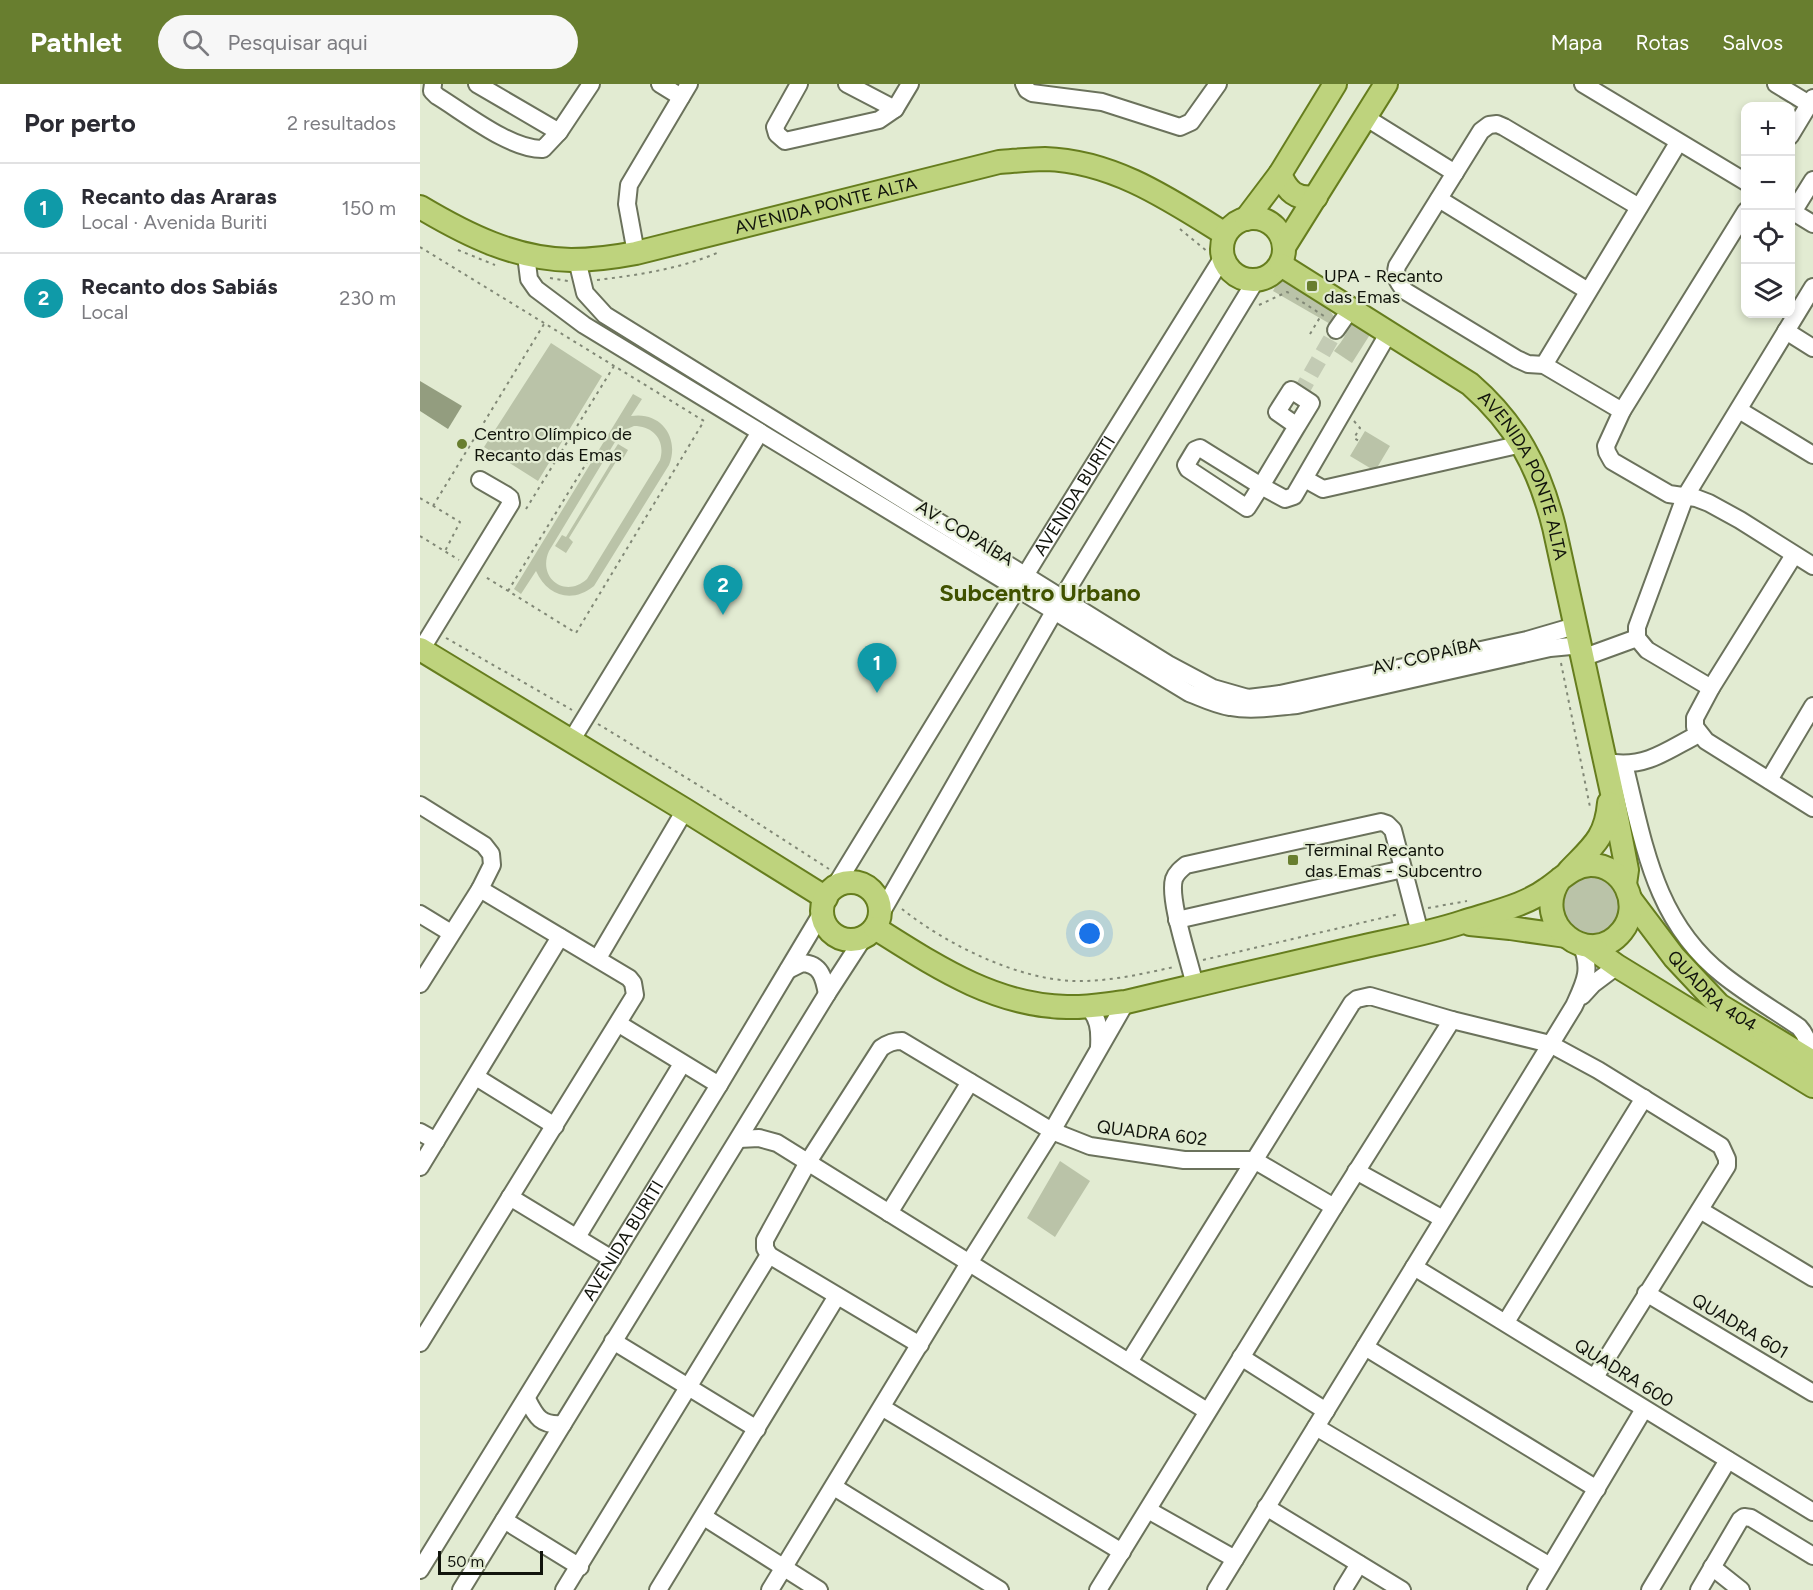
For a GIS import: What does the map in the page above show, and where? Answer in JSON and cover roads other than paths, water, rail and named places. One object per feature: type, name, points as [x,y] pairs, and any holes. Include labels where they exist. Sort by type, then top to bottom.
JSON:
[{"type":"main road","points":[[1246,219],[1280,174],[1335,84]]},
{"type":"main road","points":[[1223,257],[1231,272],[1240,278],[1256,280],[1270,276],[1386,84]]},
{"type":"main road","name":"AVENIDA PONTE ALTA","points":[[420,207],[458,230],[483,241],[526,255],[577,260],[636,253],[999,162],[1045,159],[1081,164],[1130,178],[1165,196],[1225,234]]},
{"type":"main road","points":[[1280,174],[1292,194],[1300,197],[1316,197]]},
{"type":"main road","points":[[1225,234],[1231,226],[1246,219],[1260,218],[1270,222],[1283,239],[1282,256]]},
{"type":"main road","name":"AVENIDA BURITI","points":[[1223,257],[1221,244],[1225,234]]},
{"type":"main road","name":"AVENIDA PONTE ALTA","points":[[1282,256],[1350,310],[1470,384],[1492,404],[1522,444],[1543,488],[1579,644],[1614,763],[1608,816],[1601,837],[1564,876]]},
{"type":"main road","points":[[421,650],[686,810],[828,899]]},
{"type":"main road","name":"AVENIDA PONTE ALTA","points":[[1611,793],[1629,827],[1628,892]]},
{"type":"main road","points":[[873,927],[963,981],[991,993],[1041,1005],[1069,1008],[1126,1002],[1460,924],[1519,904],[1545,891],[1580,867],[1593,865],[1617,874],[1628,892],[1630,917],[1621,933],[1607,943],[1578,942],[1510,928],[1460,924]]},
{"type":"main road","points":[[1564,876],[1552,896],[1553,918],[1578,942],[1813,1086]]},
{"type":"main road","points":[[852,882],[870,889],[879,905],[873,927],[848,940],[833,933],[824,919],[828,899],[843,884],[852,882]]},
{"type":"main road","name":"QUADRA 404","points":[[1628,892],[1674,957],[1719,1005],[1812,1061]]},
{"type":"street","points":[[433,84],[432,91],[437,96],[496,133],[525,147],[543,149],[559,132],[591,84]]},
{"type":"street","points":[[477,84],[559,132]]},
{"type":"street","points":[[636,253],[627,204],[629,185],[685,90],[660,84]]},
{"type":"street","points":[[799,84],[775,127],[777,134],[785,141],[879,120],[895,109],[910,84]]},
{"type":"street","points":[[847,84],[895,109]]},
{"type":"street","points":[[1024,84],[1032,93],[1102,102],[1180,127],[1191,122],[1213,86]]},
{"type":"street","points":[[1583,84],[1741,179]]},
{"type":"street","points":[[1776,84],[1811,101],[1795,129]]},
{"type":"street","points":[[1365,117],[1455,173]]},
{"type":"street","points":[[1622,411],[1544,365],[1528,364],[1517,359],[1405,291],[1398,283],[1395,274],[1397,266],[1481,131],[1489,125],[1497,124],[1639,207]]},
{"type":"street","points":[[1544,365],[1678,142]]},
{"type":"street","points":[[1793,210],[1813,180]]},
{"type":"street","points":[[1439,199],[1588,291]]},
{"type":"street","points":[[1795,213],[1813,224]]},
{"type":"street","points":[[1741,219],[1622,411],[1606,446],[1607,452],[1612,461],[1652,485],[1669,494],[1696,498],[1709,503],[1813,566]]},
{"type":"street","name":"AV. COPAÍBA","points":[[526,255],[529,279],[536,289],[584,325],[760,432],[1022,581]]},
{"type":"street","name":"AVENIDA BURITI","points":[[420,1570],[788,970],[828,899],[1022,581],[1223,257]]},
{"type":"street","name":"AV. COPAÍBA","points":[[577,260],[585,292],[605,315],[1058,604],[1189,693],[1215,704],[1232,708],[1297,705],[1550,648],[1579,644]]},
{"type":"street","points":[[461,1590],[827,994],[873,927],[1058,604],[1256,280]]},
{"type":"street","points":[[1711,688],[1647,650],[1637,638],[1637,627],[1685,497],[1813,287]]},
{"type":"street","points":[[1336,330],[1350,310]]},
{"type":"street","points":[[1786,332],[1813,348]]},
{"type":"street","points":[[1297,426],[1261,486],[1281,498],[1290,499],[1294,496],[1388,333]]},
{"type":"street","points":[[1739,410],[1813,455]]},
{"type":"street","points":[[571,741],[760,432]]},
{"type":"street","points":[[1305,479],[1323,489],[1522,444]]},
{"type":"street","points":[[421,650],[511,503],[510,498],[506,495],[480,480]]},
{"type":"street","points":[[1794,555],[1711,688],[1695,718],[1695,727],[1706,741],[1813,808]]},
{"type":"street","points":[[1579,644],[1637,638]]},
{"type":"street","points":[[1768,780],[1813,706]]},
{"type":"street","points":[[1699,734],[1647,761],[1614,763],[1629,827],[1666,907],[1695,948],[1722,975],[1799,1027],[1809,1046],[1812,1061]]},
{"type":"street","points":[[420,805],[484,845],[491,854],[492,865],[480,889],[420,984]]},
{"type":"street","points":[[598,958],[686,810]]},
{"type":"street","points":[[1195,986],[1178,920],[1174,881],[1186,865],[1381,822],[1393,830],[1420,933]]},
{"type":"street","points":[[1178,920],[1403,869]]},
{"type":"street","points":[[420,1343],[635,995],[633,983],[598,958],[560,938],[480,889]]},
{"type":"street","points":[[420,914],[451,933]]},
{"type":"street","points":[[420,1167],[560,938]]},
{"type":"street","points":[[1574,1006],[1587,972],[1587,959],[1578,942]]},
{"type":"street","points":[[788,970],[802,963],[814,966],[824,978],[827,994]]},
{"type":"street","points":[[1216,1590],[1574,1006],[1593,984],[1617,966]]},
{"type":"street","points":[[1129,1362],[1352,1003],[1357,999],[1370,996],[1452,1020],[1550,1044],[1598,1070],[1721,1146],[1727,1159],[1727,1166],[1595,1377]]},
{"type":"street","points":[[770,1590],[1052,1131],[1126,1002]]},
{"type":"street","points":[[1086,1005],[1094,1012],[1098,1022],[1099,1048]]},
{"type":"street","points":[[1098,1590],[1207,1411],[1452,1020]]},
{"type":"street","points":[[619,1024],[718,1085]]},
{"type":"street","name":"QUADRA 602","points":[[769,1255],[765,1248],[765,1240],[808,1162],[881,1048],[894,1041],[902,1041],[1052,1131],[1090,1146],[1184,1160],[1254,1160]]},
{"type":"street","points":[[577,1237],[682,1064]]},
{"type":"street","points":[[476,1077],[555,1126]]},
{"type":"street","points":[[889,1213],[970,1082]]},
{"type":"street","points":[[1506,1322],[1644,1098]]},
{"type":"street","points":[[756,1112],[777,1143]]},
{"type":"street","points":[[420,1132],[436,1141]]},
{"type":"street","points":[[739,1139],[759,1138],[777,1143],[1207,1411]]},
{"type":"street","points":[[1254,1160],[1334,1207]]},
{"type":"street","points":[[1356,1172],[1443,1219]]},
{"type":"street","points":[[510,1197],[612,1258]]},
{"type":"street","points":[[1700,1210],[1813,1278]]},
{"type":"street","points":[[564,1590],[769,1255],[920,1345]]},
{"type":"street","name":"QUADRA 600","points":[[1414,1266],[1813,1512]]},
{"type":"street","name":"QUADRA 601","points":[[1646,1293],[1813,1393]]},
{"type":"street","points":[[658,1590],[837,1296]]},
{"type":"street","points":[[613,1341],[757,1429]]},
{"type":"street","points":[[1365,1347],[1597,1489]]},
{"type":"street","points":[[1241,1358],[1326,1411]]},
{"type":"street","points":[[526,1399],[538,1418],[553,1425],[563,1424]]},
{"type":"street","points":[[883,1408],[1122,1552]]},
{"type":"street","points":[[1536,1590],[1644,1409]]},
{"type":"street","points":[[1316,1427],[1550,1566]]},
{"type":"street","points":[[1650,1590],[1728,1460]]},
{"type":"street","points":[[834,1487],[1000,1590]]},
{"type":"street","points":[[1266,1507],[1402,1590]]},
{"type":"street","points":[[1148,1510],[1235,1559]]},
{"type":"street","points":[[704,1517],[819,1590]]},
{"type":"street","points":[[1699,1590],[1740,1520],[1744,1517],[1751,1518],[1813,1556]]},
{"type":"street","points":[[504,1520],[580,1567]]},
{"type":"street","points":[[1343,1590],[1359,1564]]},
{"type":"street","points":[[1712,1568],[1741,1590]]},
{"type":"tunnel","points":[[1299,395],[1336,330]]},
{"type":"place","name":"UPA - Recanto das Emas","points":[[1312,286]]},
{"type":"place","name":"Centro Olímpico de Recanto das Emas","points":[[462,444]]},
{"type":"place","name":"Recanto dos Sabiás","points":[[723,615]]},
{"type":"place","name":"Recanto das Araras","points":[[877,693]]},
{"type":"place","name":"Terminal Recanto das Emas - Subcentro","points":[[1293,860]]},
{"type":"district","name":"Subcentro Urbano","points":[[1040,593]]}]
